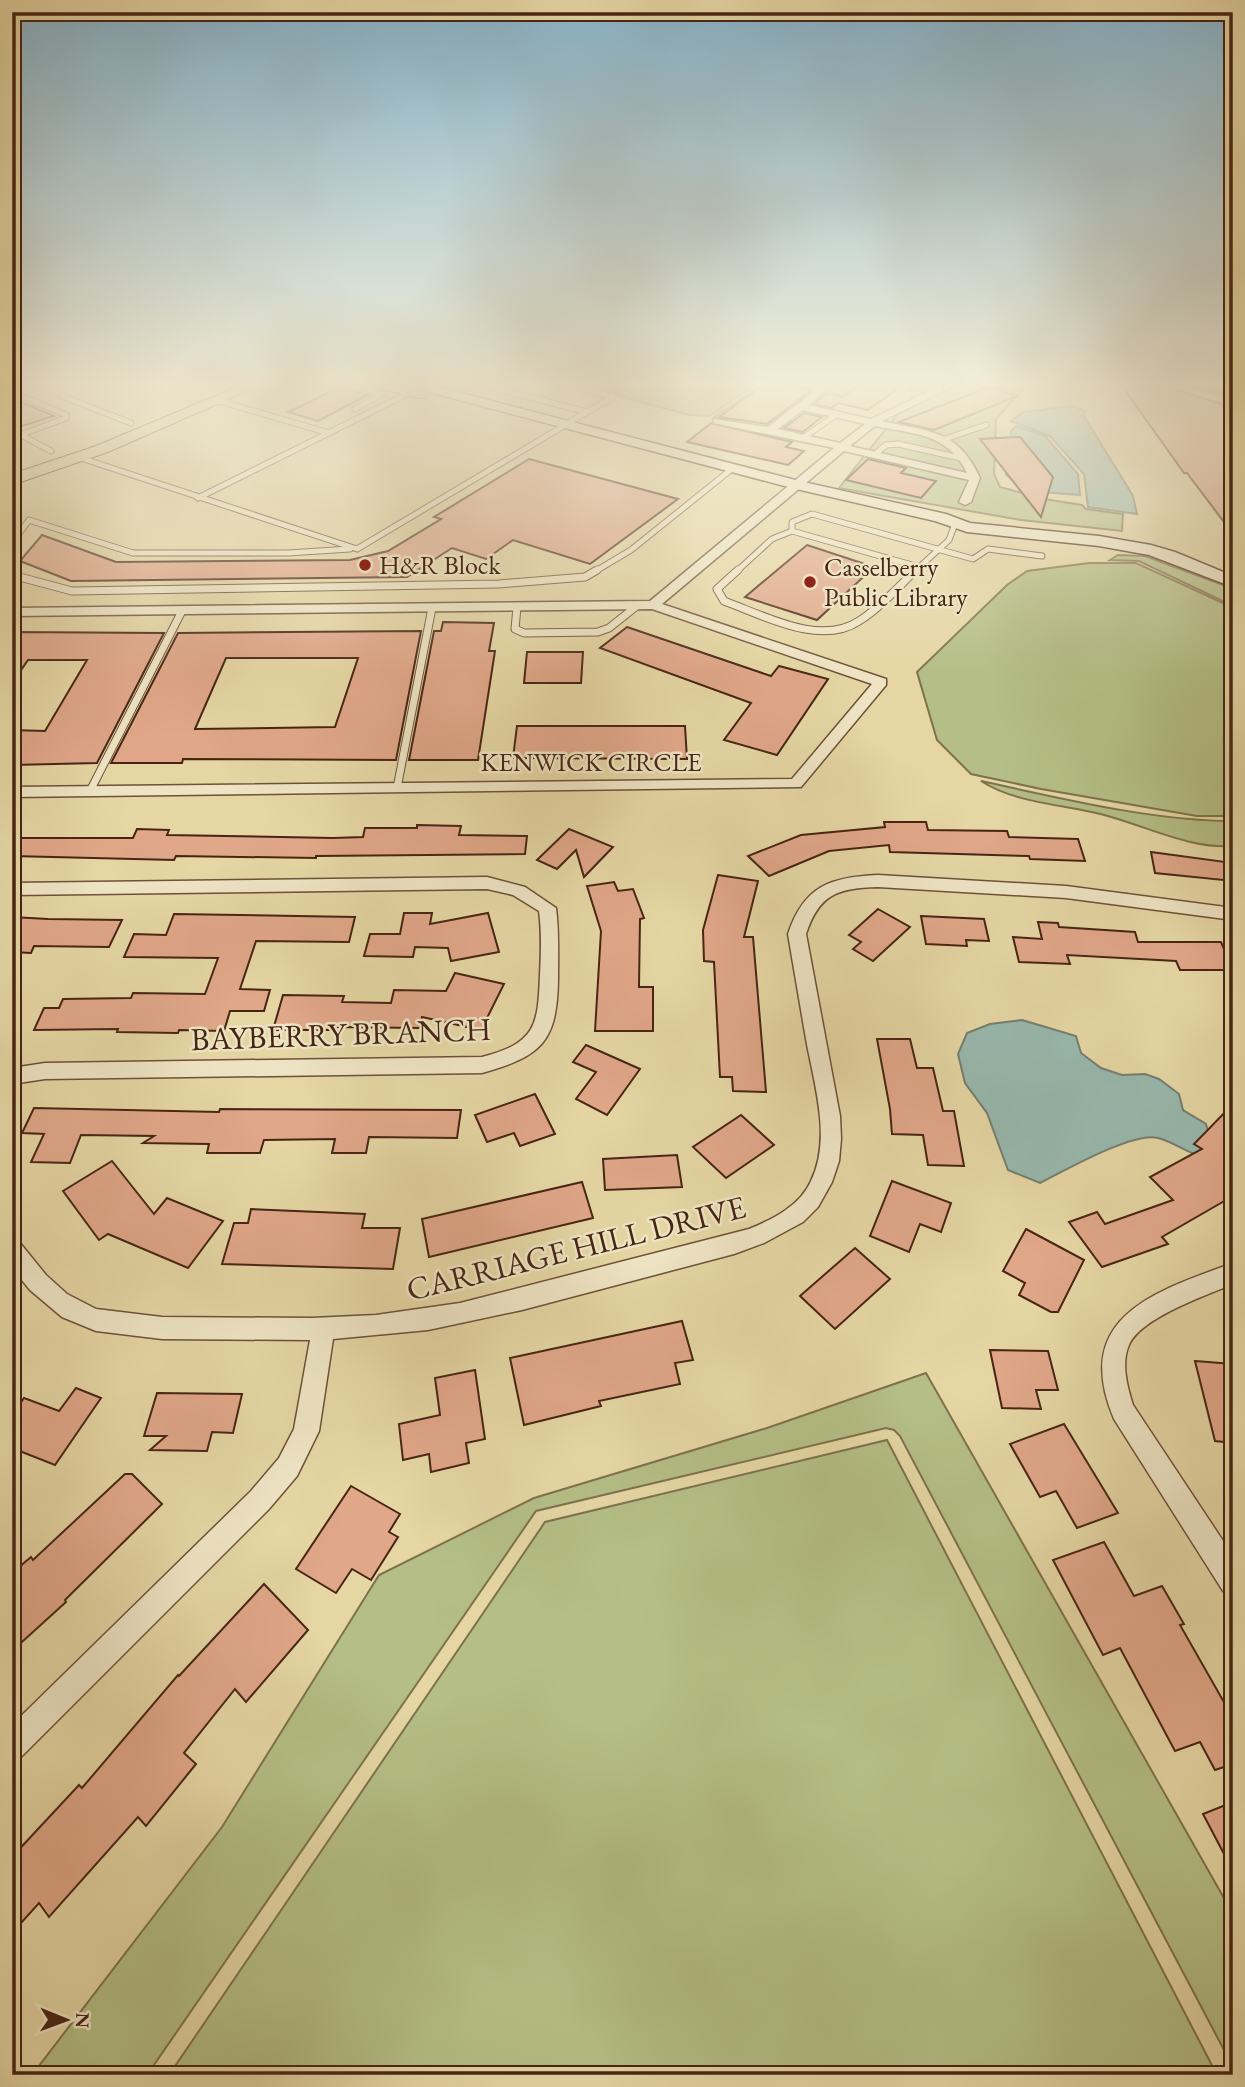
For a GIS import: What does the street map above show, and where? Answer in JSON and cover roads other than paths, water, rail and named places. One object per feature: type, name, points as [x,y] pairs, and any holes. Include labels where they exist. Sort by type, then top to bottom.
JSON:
[{"type":"street","points":[[776,479],[956,521],[1125,535],[1178,548],[1233,571]]},
{"type":"street","points":[[646,605],[804,479]]},
{"type":"street","points":[[965,502],[974,479]]},
{"type":"street","points":[[956,521],[967,527],[1099,541],[1151,550],[1233,582]]},
{"type":"street","name":"KENWICK CIRCLE","points":[[12,612],[646,605],[881,682],[796,785],[12,792]]},
{"type":"street","name":"CARRIAGE HILL DRIVE","points":[[12,1250],[31,1276],[58,1303],[93,1319],[138,1327],[323,1330],[397,1324],[454,1315],[722,1247],[768,1234],[809,1203],[824,1178],[832,1142],[830,1116],[797,934],[802,915],[814,898],[836,886],[854,881],[878,881],[1066,892],[1233,914]]},
{"type":"street","name":"BAYBERRY BRANCH","points":[[12,889],[487,883],[509,885],[529,894],[547,908],[550,927],[547,1017],[538,1035],[523,1050],[508,1058],[482,1065],[45,1071],[12,1076]]},
{"type":"street","points":[[1233,1273],[1153,1309],[1124,1332],[1116,1351],[1113,1384],[1123,1411],[1233,1581]]},
{"type":"street","points":[[12,1746],[260,1500],[288,1467],[306,1431],[323,1330]]},
{"type":"lane","points":[[144,479],[357,549]]},
{"type":"lane","points":[[198,498],[235,479]]},
{"type":"lane","points":[[12,543],[29,520],[133,553],[288,553],[357,549],[473,479]]},
{"type":"lane","points":[[12,575],[34,583],[72,590],[499,584],[585,577],[631,550],[719,479]]},
{"type":"lane","points":[[792,531],[792,523],[812,514],[973,559],[988,549],[1042,556]]},
{"type":"lane","points":[[919,567],[792,531],[772,539],[717,589],[724,601],[809,629],[826,632],[842,630],[860,621],[949,540],[956,521]]},
{"type":"lane","points":[[517,607],[515,629],[524,633],[598,632],[646,605]]},
{"type":"lane","points":[[397,788],[432,608]]},
{"type":"lane","points":[[90,791],[182,611]]},
{"type":"water","points":[[1012,479],[1079,479],[1080,495],[1027,491]]},
{"type":"water","points":[[1085,479],[1123,479],[1133,496],[1137,514],[1088,507]]},
{"type":"water","points":[[1022,1020],[1076,1036],[1081,1053],[1101,1068],[1122,1075],[1145,1074],[1159,1079],[1179,1094],[1183,1110],[1206,1124],[1211,1143],[1199,1156],[1158,1138],[1133,1140],[1099,1153],[1040,1183],[1008,1170],[987,1113],[965,1083],[958,1054],[967,1033],[990,1024]]},
{"type":"place","name":"H&R Block","points":[[365,565]]},
{"type":"place","name":"Casselberry Public Library","points":[[810,582]]}]
